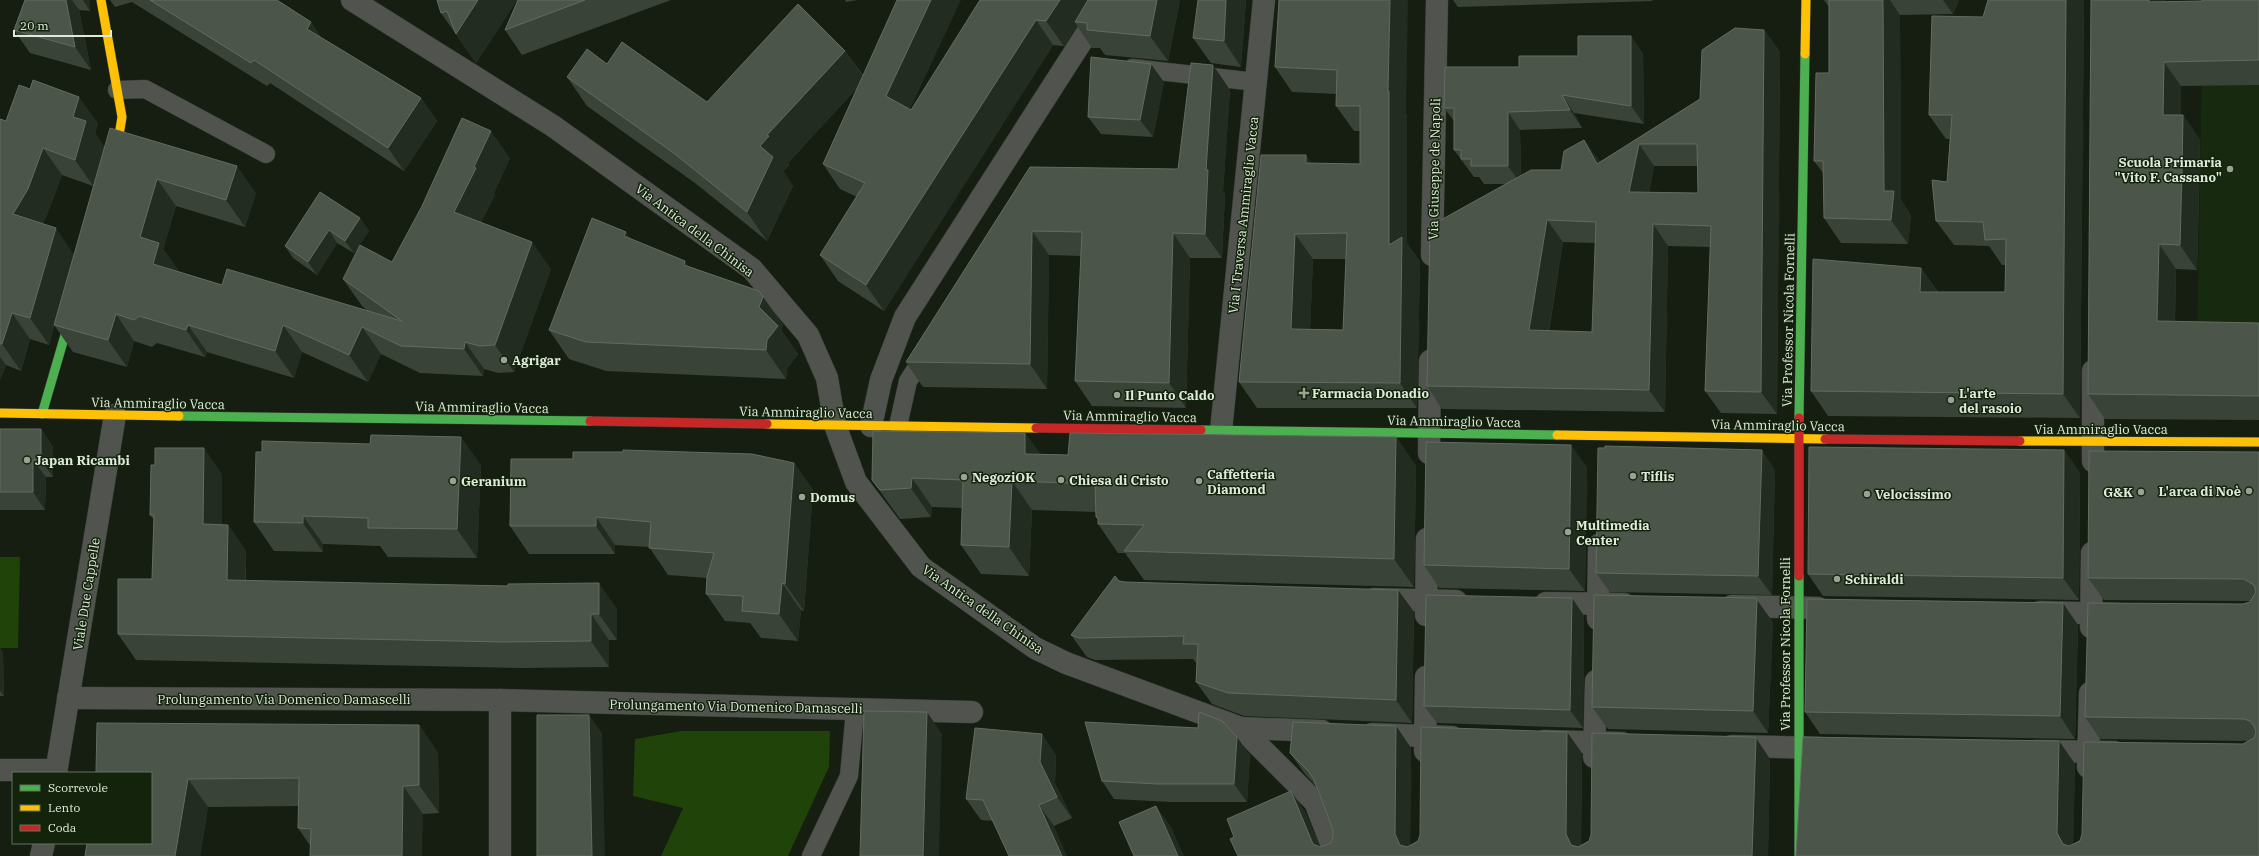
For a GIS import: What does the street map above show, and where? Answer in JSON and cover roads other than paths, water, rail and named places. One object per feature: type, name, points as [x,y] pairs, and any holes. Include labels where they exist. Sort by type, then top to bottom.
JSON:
[{"type":"street","points":[[101,0],[122,117],[119,144],[113,167]]},
{"type":"street","name":"Via Antica della Chinisa","points":[[355,0],[553,126],[752,269],[808,335],[826,378],[835,425],[856,482],[921,567],[1035,648],[1066,663],[1240,728],[1314,802],[1336,856]]},
{"type":"street","points":[[871,426],[881,380],[905,317],[1108,0]]},
{"type":"street","name":"Via I Traversa Ammiraglio Vacca","points":[[1221,430],[1264,0]]},
{"type":"street","name":"Via Giuseppe de Napoli","points":[[1432,274],[1437,0]]},
{"type":"street","name":"Via Professor Nicola Fornelli","points":[[1798,856],[1799,438],[1806,0]]},
{"type":"street","points":[[42,414],[74,301]]},
{"type":"street","points":[[1428,473],[1431,338]]},
{"type":"street","points":[[2092,481],[2094,347]]},
{"type":"street","name":"Via Ammiraglio Vacca","points":[[0,413],[1429,433],[1600,444],[1799,438],[2093,442],[2259,442]]},
{"type":"street","name":"Viale Due Cappelle","points":[[56,771],[115,415]]},
{"type":"street","points":[[1425,768],[1428,521]]},
{"type":"street","points":[[1594,780],[1599,524]]},
{"type":"street","points":[[2090,644],[2092,536]]},
{"type":"street","points":[[1355,598],[1473,601]]},
{"type":"street","points":[[1528,602],[1644,604]]},
{"type":"street","points":[[1714,606],[1838,608]]},
{"type":"street","points":[[2020,612],[2137,614]]},
{"type":"street","points":[[2087,789],[2090,675]]},
{"type":"street","name":"Prolungamento Via Domenico Damascelli","points":[[68,698],[500,700],[972,712]]},
{"type":"street","points":[[500,700],[500,856]]},
{"type":"street","points":[[1240,728],[1471,738]]},
{"type":"street","points":[[1525,740],[1641,744]]},
{"type":"street","points":[[1712,746],[1837,748]]},
{"type":"street","points":[[2018,751],[2135,752]]},
{"type":"street","points":[[0,770],[56,771]]},
{"type":"street","points":[[41,856],[44,844]]},
{"type":"lane","points":[[1115,66],[1256,82]]},
{"type":"lane","points":[[117,90],[145,89],[266,154]]},
{"type":"lane","points":[[898,426],[908,381],[938,336]]},
{"type":"lane","points":[[811,856],[849,776],[855,710]]},
{"type":"place","name":"Scuola Primaria \"Vito F. Cassano\"","points":[[2230,169]]},
{"type":"place","name":"Agrigar","points":[[504,360]]},
{"type":"place","name":"Farmacia Donadio","points":[[1304,393]]},
{"type":"place","name":"Il Punto Caldo","points":[[1117,395]]},
{"type":"place","name":"L'arte del rasoio","points":[[1951,400]]},
{"type":"place","name":"Japan Ricambi","points":[[27,460]]},
{"type":"place","name":"Tiflis","points":[[1633,476]]},
{"type":"place","name":"NegoziOK","points":[[964,477]]},
{"type":"place","name":"Chiesa di Cristo","points":[[1061,480]]},
{"type":"place","name":"Geranium","points":[[453,481]]},
{"type":"place","name":"Caffetteria Diamond","points":[[1199,481]]},
{"type":"place","name":"L'arca di Noè","points":[[2249,491]]},
{"type":"place","name":"G&K","points":[[2141,492]]},
{"type":"place","name":"Velocissimo","points":[[1867,494]]},
{"type":"place","name":"Domus","points":[[802,497]]},
{"type":"place","name":"Multimedia Center","points":[[1568,532]]},
{"type":"place","name":"Schiraldi","points":[[1837,579]]}]
